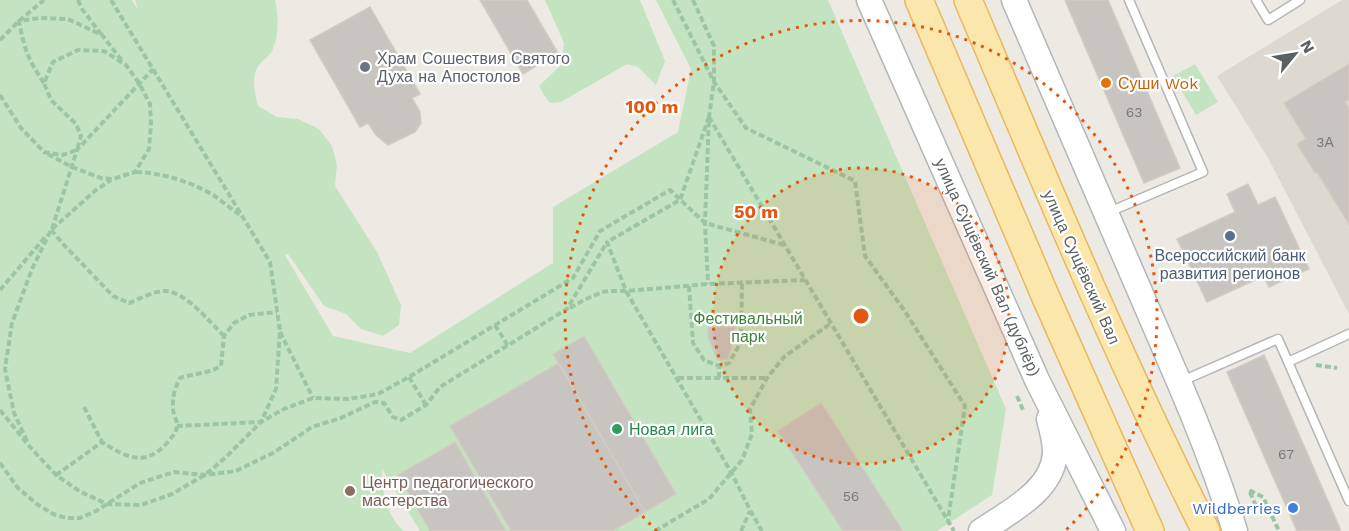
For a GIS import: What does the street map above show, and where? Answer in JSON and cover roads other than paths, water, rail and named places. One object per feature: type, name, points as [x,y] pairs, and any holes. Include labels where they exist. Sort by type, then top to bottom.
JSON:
[{"type":"main road","name":"улица Сущёвский Вал (дублёр)","points":[[869,0],[1037,380],[1113,531]]},
{"type":"main road","points":[[919,0],[1042,289],[1150,531]]},
{"type":"main road","name":"улица Сущёвский Вал","points":[[968,0],[1088,283],[1166,452],[1206,531]]},
{"type":"main road","points":[[1014,0],[1207,449],[1235,531]]},
{"type":"main road","points":[[981,531],[1029,498],[1049,474],[1053,464],[1055,452],[1053,432],[1037,380]]},
{"type":"lane","points":[[1106,213],[1203,172],[1129,0]]},
{"type":"lane","points":[[1256,0],[1268,20],[1300,0]]},
{"type":"lane","points":[[1288,362],[1349,334]]},
{"type":"lane","points":[[1179,382],[1278,339],[1349,501]]},
{"type":"place","name":"Храм Сошествия Святого Духа на Апостолов","points":[[365,67]]},
{"type":"place","name":"Суши Wok","points":[[1106,83]]},
{"type":"place","name":"Всероссийский банк развития регионов","points":[[1230,236]]},
{"type":"place","name":"Новая лига","points":[[617,429]]},
{"type":"place","name":"Центр педагогического мастерства","points":[[350,491]]},
{"type":"place","name":"Wildberries","points":[[1293,508]]},
{"type":"park label","name":"Фестивальный парк","points":[[748,327]]}]
